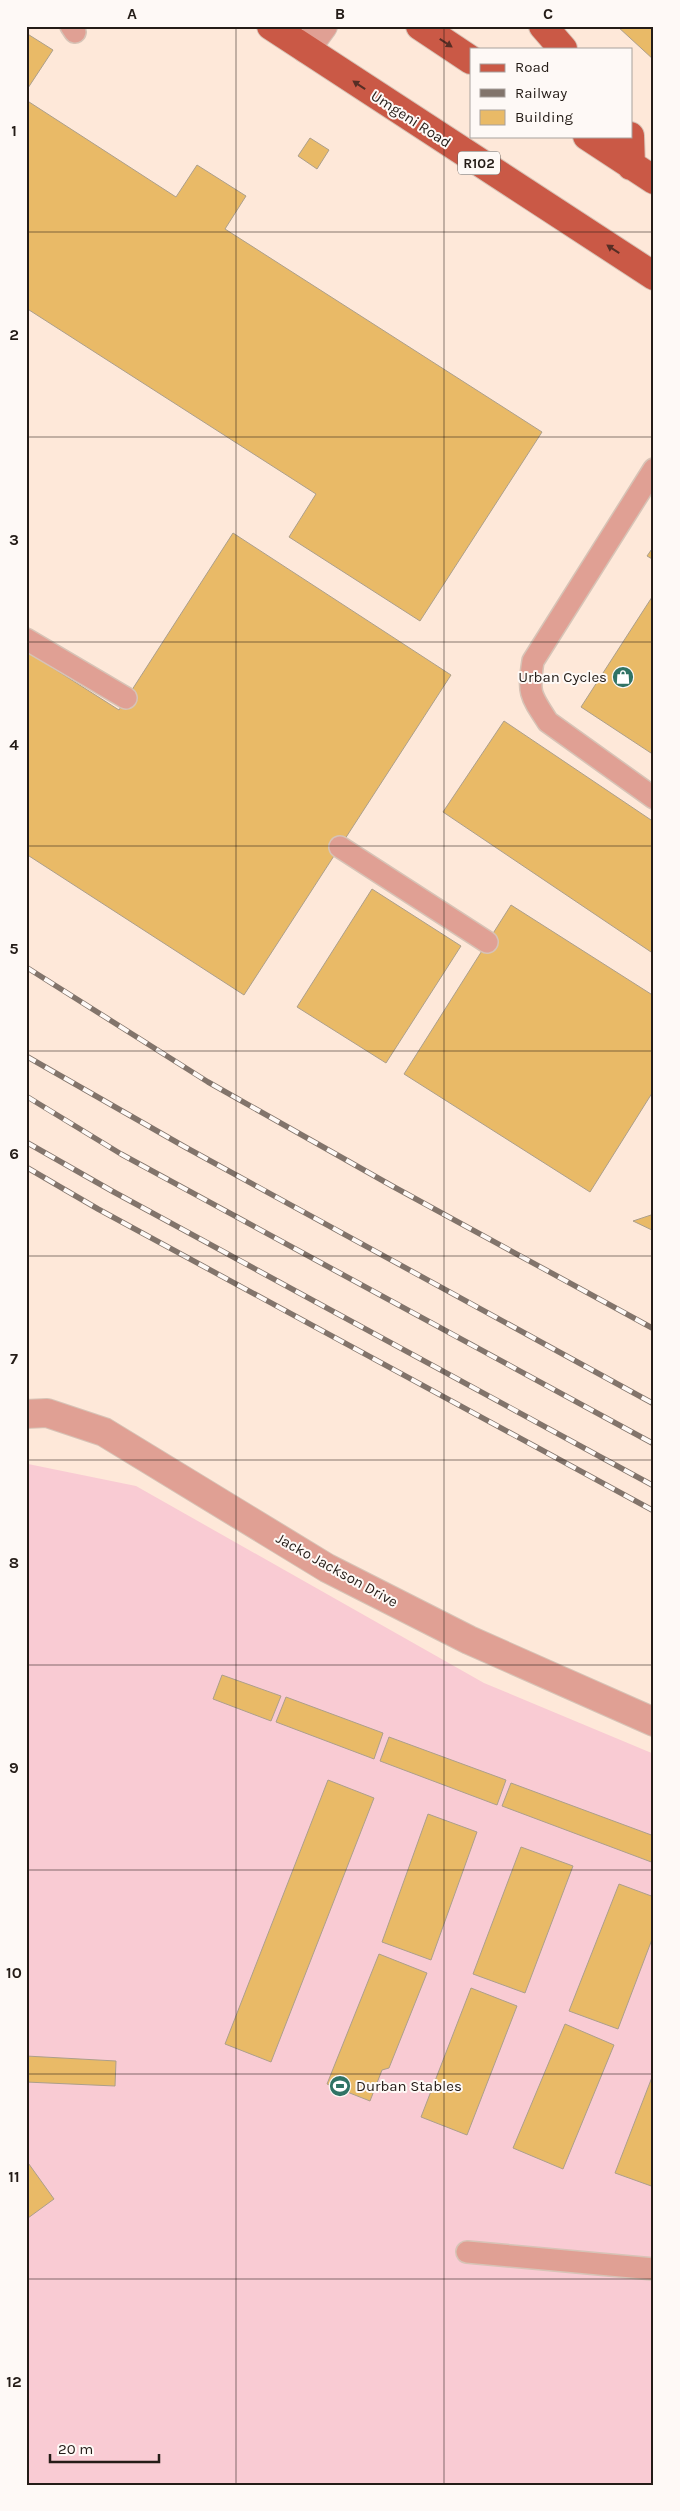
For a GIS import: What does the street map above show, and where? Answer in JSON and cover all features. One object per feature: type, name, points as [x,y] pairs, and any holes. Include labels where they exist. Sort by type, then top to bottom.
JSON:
[{"type":"main road","name":"Umgeni Road","points":[[271,26],[654,276]]},
{"type":"main road","points":[[420,26],[470,59]]},
{"type":"main road","points":[[543,26],[562,48]]},
{"type":"main road","points":[[589,138],[654,180]]},
{"type":"main road","points":[[630,138],[631,166]]},
{"type":"street","points":[[306,49],[323,26]]},
{"type":"street","name":"Jacko Jackson Drive","points":[[26,1414],[47,1413],[104,1432],[327,1568],[469,1640],[654,1722]]},
{"type":"lane","points":[[654,469],[533,661],[529,687],[536,704],[548,722],[654,798]]},
{"type":"lane","points":[[26,639],[126,698]]},
{"type":"lane","points":[[340,847],[488,942]]},
{"type":"lane","points":[[467,2252],[654,2269]]},
{"type":"shaded area","name":"Durban Stables","points":[[28,1464],[136,1486],[484,1683],[654,1754],[654,2485],[26,2485]]},
{"type":"building","points":[[617,26],[654,26],[654,60]]},
{"type":"building","points":[[26,33],[53,50],[26,91]]},
{"type":"building","points":[[26,100],[176,197],[197,165],[246,196],[225,229],[542,432],[420,621],[289,537],[316,494],[26,308]]},
{"type":"building","points":[[310,138],[329,150],[317,169],[298,156]]},
{"type":"building","points":[[233,533],[451,675],[244,995],[26,854],[26,651],[119,710]]},
{"type":"building","points":[[654,546],[654,560],[647,556]]},
{"type":"building","points":[[654,594],[654,755],[581,707]]},
{"type":"building","points":[[504,721],[654,822],[654,954],[443,812]]},
{"type":"building","points":[[372,889],[461,946],[386,1063],[297,1007]]},
{"type":"building","points":[[511,905],[654,996],[654,1090],[590,1192],[404,1074]]},
{"type":"building","points":[[654,1214],[654,1231],[633,1221]]},
{"type":"building","points":[[222,1675],[281,1696],[271,1721],[213,1699]]},
{"type":"building","points":[[286,1697],[383,1733],[374,1759],[276,1722]]},
{"type":"building","points":[[389,1737],[506,1780],[497,1805],[380,1761]]},
{"type":"building","points":[[328,1780],[374,1798],[271,2062],[225,2044]]},
{"type":"building","points":[[511,1783],[654,1836],[654,1863],[502,1806]]},
{"type":"building","points":[[428,1814],[477,1832],[431,1960],[382,1942]]},
{"type":"building","points":[[521,1847],[573,1866],[525,1993],[473,1974]]},
{"type":"building","points":[[619,1884],[654,1897],[654,1934],[618,2029],[569,2011]]},
{"type":"building","points":[[379,1954],[427,1973],[389,2068],[382,2070],[370,2101],[327,2084]]},
{"type":"building","points":[[471,1988],[517,2006],[467,2135],[421,2117]]},
{"type":"building","points":[[565,2024],[614,2045],[563,2169],[513,2148]]},
{"type":"building","points":[[26,2056],[116,2061],[115,2086],[26,2082]]},
{"type":"building","points":[[654,2072],[654,2187],[615,2173]]},
{"type":"building","points":[[26,2160],[54,2199],[28,2218],[26,2216]]},
{"type":"railway","points":[[26,967],[208,1082],[394,1187],[654,1329]]},
{"type":"railway","points":[[26,1056],[185,1147],[654,1404]]},
{"type":"railway","points":[[26,1096],[121,1154],[654,1444]]},
{"type":"railway","points":[[26,1142],[112,1191],[654,1486]]},
{"type":"railway","points":[[26,1167],[98,1209],[654,1511]]},
{"type":"place","name":"Urban Cycles","points":[[623,677]]},
{"type":"place","name":"Durban Stables","points":[[340,2086]]}]
